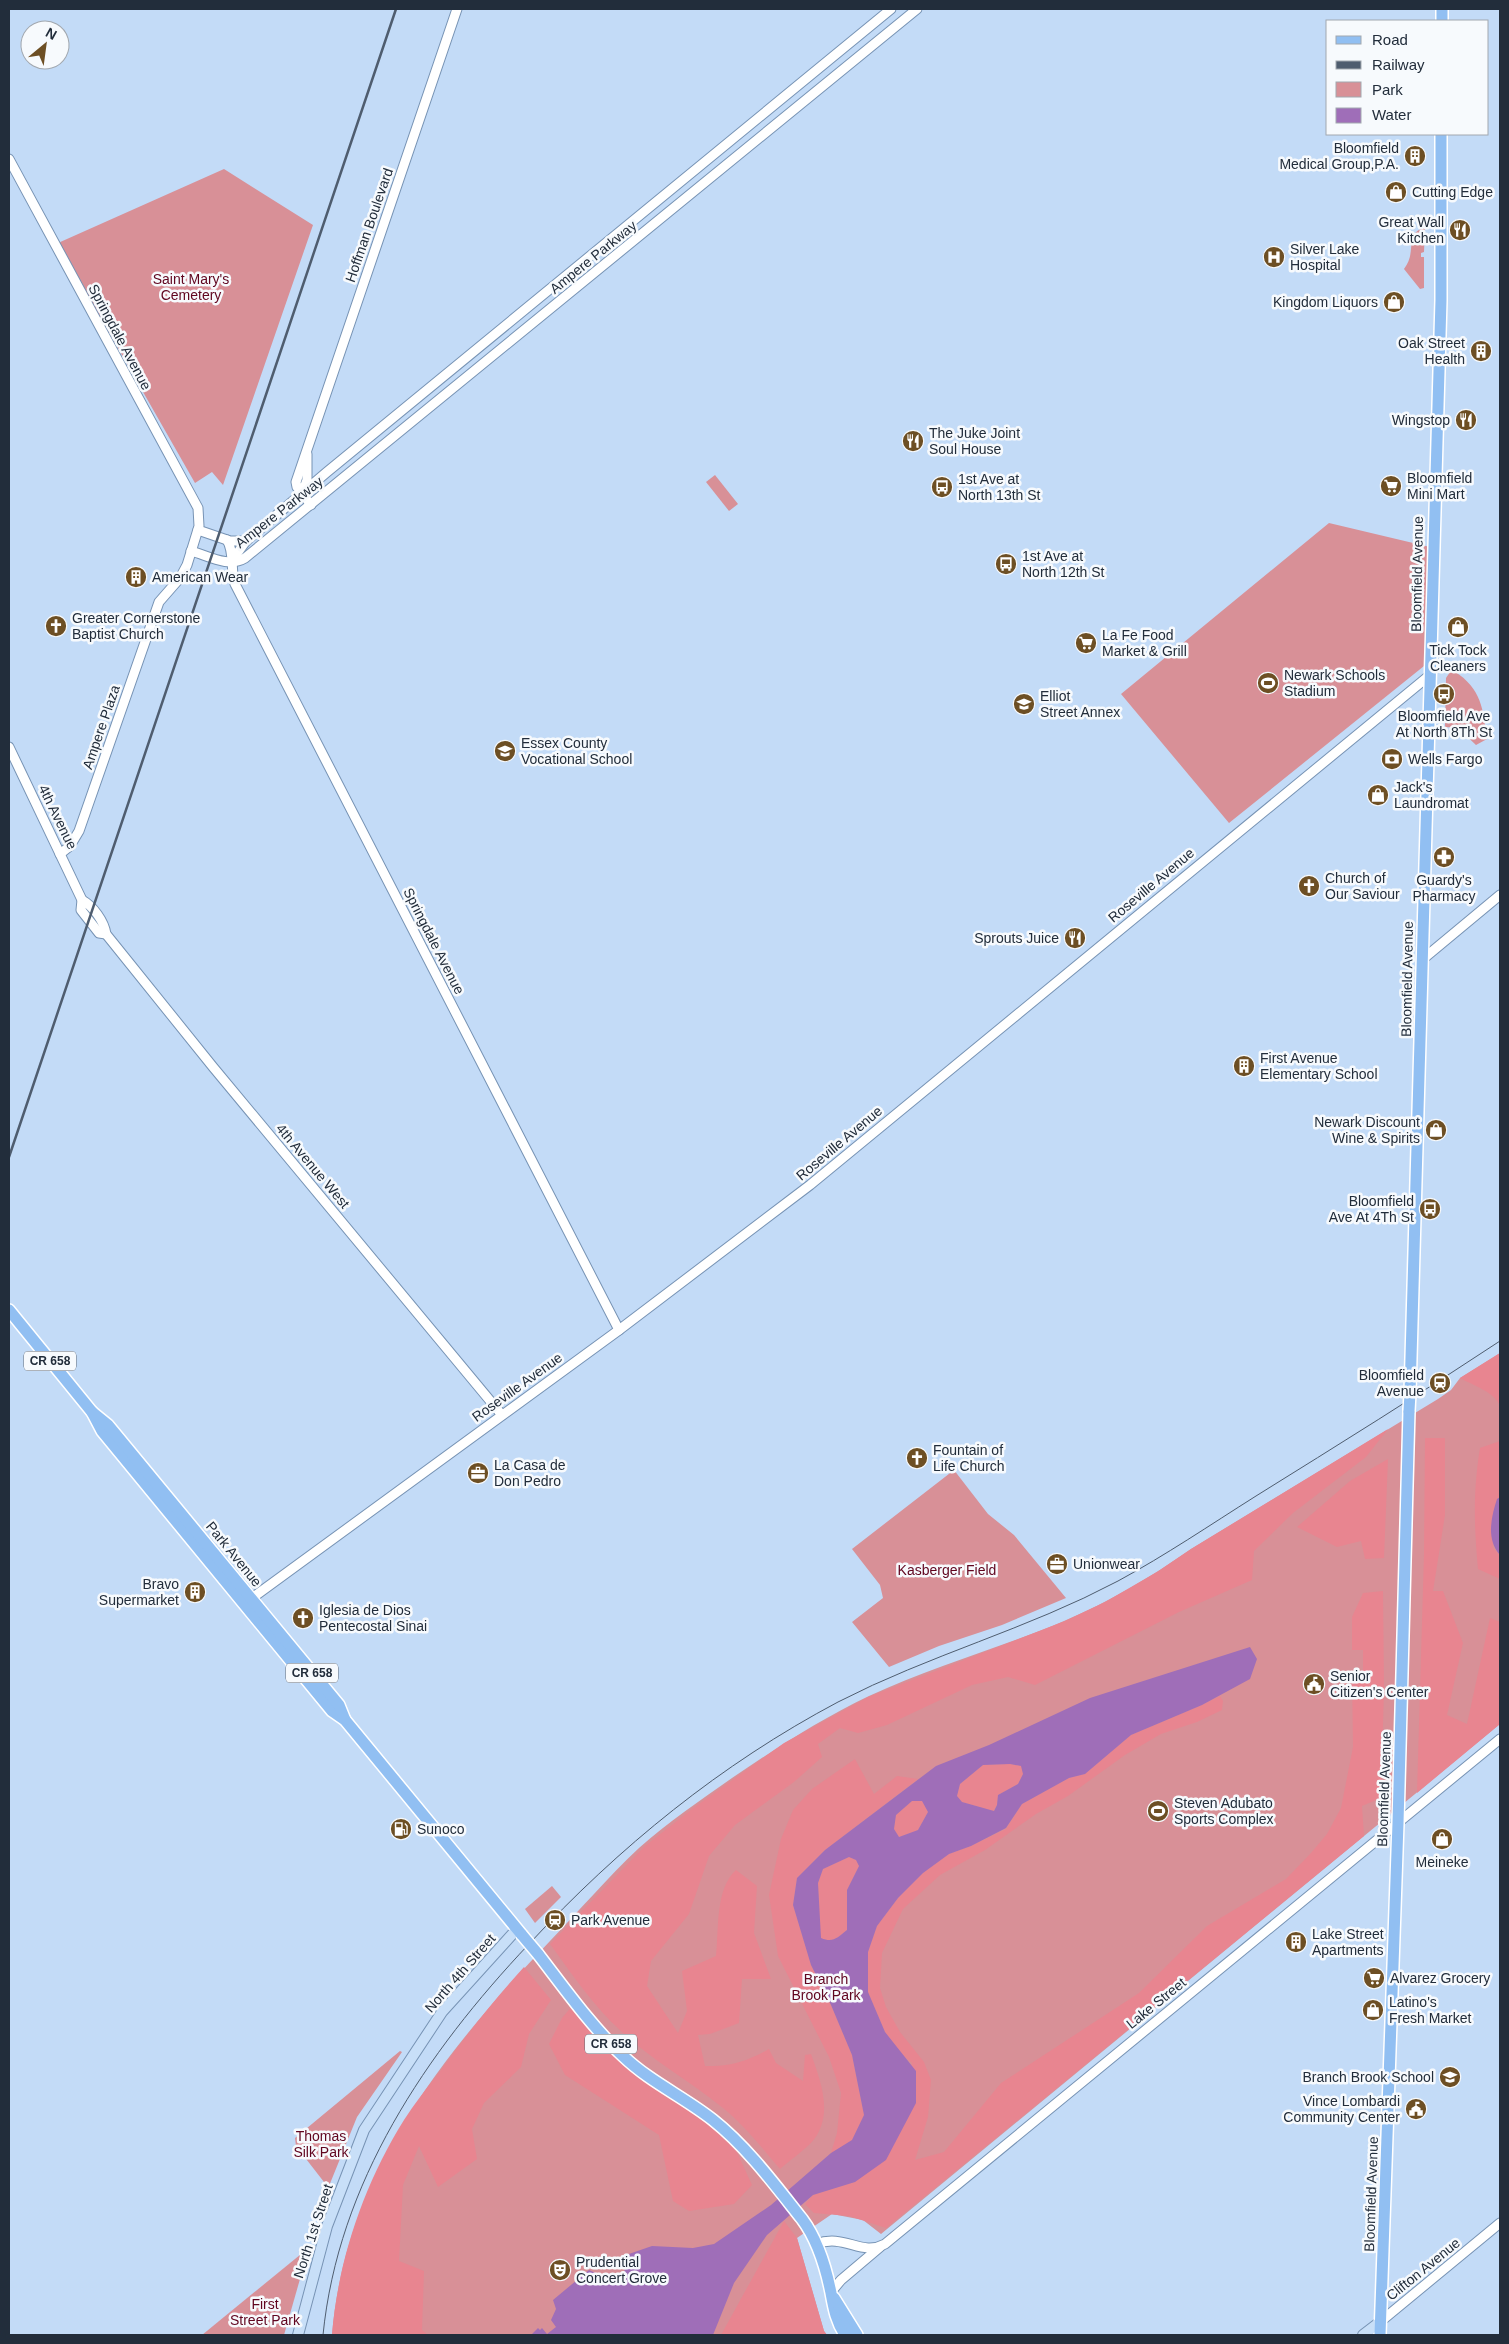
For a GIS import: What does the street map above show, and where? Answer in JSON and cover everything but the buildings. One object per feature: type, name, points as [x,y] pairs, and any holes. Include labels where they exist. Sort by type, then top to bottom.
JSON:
[{"type":"main road","name":"Bloomfield Avenue","points":[[1380,2335],[1398,1823],[1423,959],[1441,300],[1441,135]]},
{"type":"main road","name":"Park Avenue","points":[[9,1310],[92,1412],[108,1425],[332,1710],[346,1720],[600,2032],[623,2056],[655,2082],[713,2120],[738,2144],[802,2219],[816,2244],[831,2292],[834,2313],[845,2335]]},
{"type":"main road","name":"North 4th Street","points":[[426,2036],[442,2012],[519,1932]]},
{"type":"main road","name":"North 1st Street","points":[[298,2335],[324,2236],[359,2140],[366,2125],[426,2036]]},
{"type":"main road","name":"Park Avenue","points":[[831,2292],[857,2335]]},
{"type":"main road","name":"Clifton Avenue","points":[[1363,2335],[1380,2322]]},
{"type":"street","name":"Hoffman Boulevard","points":[[302,494],[296,482],[456,9]]},
{"type":"street","name":"Ampere Parkway","points":[[231,562],[246,541],[302,494],[891,9]]},
{"type":"street","name":"Ampere Parkway","points":[[231,562],[245,558],[311,505],[917,9]]},
{"type":"street","name":"Springdale Avenue","points":[[9,159],[198,508],[200,517],[192,551],[180,578],[164,594],[159,602]]},
{"type":"street","points":[[302,494],[311,505]]},
{"type":"street","points":[[198,530],[227,540],[246,541]]},
{"type":"street","name":"Springdale Avenue","points":[[227,540],[230,548],[233,580],[239,593],[619,1330]]},
{"type":"street","points":[[192,551],[231,562]]},
{"type":"street","name":"Ampere Plaza","points":[[60,854],[70,846],[79,831],[159,602]]},
{"type":"street","name":"Roseville Avenue","points":[[248,1601],[619,1330],[810,1185],[1430,675]]},
{"type":"street","name":"4th Avenue","points":[[9,747],[82,900],[88,903],[105,926],[106,934]]},
{"type":"street","points":[[1423,959],[1500,895]]},
{"type":"street","name":"4th Avenue West","points":[[106,934],[213,1067],[502,1415]]},
{"type":"street","name":"Lake Street","points":[[831,2292],[842,2280],[885,2244],[1500,1739]]},
{"type":"street","name":"Clifton Avenue","points":[[1380,2322],[1500,2223]]},
{"type":"street","points":[[816,2244],[836,2240],[870,2249],[885,2244]]},
{"type":"green space","name":"Saint Mary's Cemetery","points":[[224,169],[313,225],[223,485],[212,472],[195,483],[58,243]]},
{"type":"green space","points":[[1425,227],[1424,252],[1421,253],[1421,257],[1424,257],[1424,288],[1420,289],[1404,269],[1410,256],[1414,234]]},
{"type":"green space","points":[[715,475],[738,504],[729,511],[706,482]]},
{"type":"green space","name":"Newark Schools Stadium","points":[[1329,523],[1430,547],[1430,673],[1424,666],[1229,823],[1121,694]]},
{"type":"green space","points":[[1454,671],[1470,685],[1480,700],[1487,739],[1476,745],[1458,728],[1445,727],[1446,678],[1450,672]]},
{"type":"green space","name":"Branch Brook Park","points":[[1500,1353],[1500,1724],[881,2234],[863,2220],[832,2214],[797,2238],[824,2331],[827,2335],[332,2335],[341,2277],[356,2222],[378,2170],[406,2120],[437,2073],[510,1984],[616,1871],[650,1838],[685,1811],[749,1767],[799,1734],[851,1705],[917,1676],[1064,1621],[1097,1606],[1129,1588],[1438,1399],[1451,1390],[1460,1378]]},
{"type":"green space","name":"Kasberger Field","points":[[954,1470],[988,1514],[1014,1535],[1066,1598],[1002,1625],[939,1646],[889,1667],[852,1622],[883,1598],[880,1585],[852,1549]]},
{"type":"green space","points":[[552,1886],[561,1897],[535,1923],[525,1909]]},
{"type":"green space","name":"Thomas Silk Park","points":[[400,2051],[402,2052],[357,2117],[329,2186],[296,2146],[295,2138]]},
{"type":"green space","name":"First Street Park","points":[[306,2250],[308,2251],[284,2335],[202,2335]]},
{"type":"shaded area","points":[[1500,1353],[1500,1406],[1483,1389],[1460,1378]]},
{"type":"shaded area","points":[[1388,1429],[1366,1457],[1293,1513],[1254,1551],[1252,1580],[1179,1612],[1035,1685],[1008,1677],[972,1685],[887,1725],[858,1733],[840,1728],[818,1744],[822,1757],[794,1782],[735,1825],[709,1856],[689,1914],[651,1961],[647,1986],[678,2033],[687,2011],[682,1971],[716,1956],[721,1898],[729,1878],[736,1870],[757,1886],[754,1933],[771,1979],[742,1979],[739,2023],[710,2034],[698,2035],[705,2066],[738,2062],[769,2049],[776,2063],[803,2081],[805,2055],[811,2054],[821,2084],[824,2115],[817,2135],[810,2144],[780,2169],[753,2137],[731,2115],[646,2052],[612,2022],[584,1990],[550,1944],[645,1846],[692,1809],[784,1743],[868,1697],[1065,1621],[1105,1602],[1157,1572],[1191,1549]]},
{"type":"shaded area","points":[[1425,1438],[1445,1438],[1445,1515],[1433,1591],[1443,1591],[1463,1643],[1447,1715],[1467,1724],[1490,1618],[1500,1622],[1500,1724],[1417,1793],[1424,1554]]},
{"type":"shaded area","points":[[1500,1441],[1500,1497],[1497,1499],[1493,1548],[1500,1555],[1500,1579],[1478,1569],[1475,1508],[1480,1448]]},
{"type":"shaded area","points":[[1388,1459],[1384,1558],[1365,1559],[1361,1541],[1337,1547],[1297,1527],[1350,1481]]},
{"type":"shaded area","points":[[1383,1591],[1384,1689],[1381,1798],[1362,1806],[1364,1836],[886,2228],[849,2216],[814,2213],[805,2204],[813,2195],[855,2182],[912,2063],[900,2053],[885,2032],[868,1992],[868,1952],[877,1926],[898,1898],[923,1873],[949,1854],[971,1846],[1006,1829],[1022,1804],[1069,1778],[1085,1774],[1131,1735],[1220,1696],[1223,1701],[1222,1710],[1197,1722],[1161,1734],[1125,1755],[1068,1796],[1036,1814],[985,1850],[940,1875],[903,1909],[882,1953],[880,1988],[886,2007],[900,2032],[924,2062],[931,2080],[928,2117],[915,2160],[944,2152],[1001,2083],[1139,1993],[1207,1926],[1286,1879],[1327,1834],[1341,1808],[1353,1747],[1352,1675],[1363,1675],[1363,1650],[1352,1650],[1352,1617],[1363,1593]]},
{"type":"shaded area","points":[[855,1759],[874,1794],[897,1776],[918,1779],[825,1850],[797,1878],[793,1905],[811,1965],[831,2005],[852,2055],[864,2115],[852,2141],[831,2153],[837,2133],[841,2093],[829,2057],[778,1956],[769,1895],[781,1839],[793,1810],[812,1789]]},
{"type":"shaded area","points":[[1010,1764],[1021,1766],[1023,1774],[1018,1784],[998,1795],[997,1805],[993,1811],[962,1802],[957,1796],[960,1784],[983,1765]]},
{"type":"shaded area","points":[[922,1800],[928,1812],[917,1831],[899,1837],[894,1829],[896,1815],[912,1801]]},
{"type":"shaded area","points":[[849,1857],[856,1860],[859,1866],[847,1890],[847,1930],[832,1940],[820,1938],[818,1883],[823,1869]]},
{"type":"shaded area","points":[[524,1967],[551,2000],[529,2034],[521,2067],[484,2103],[472,2129],[477,2159],[438,2187],[419,2146],[403,2185],[399,2261],[424,2271],[422,2330],[428,2335],[332,2335],[340,2279],[355,2223],[365,2196],[390,2145],[420,2097],[479,2019]]},
{"type":"shaded area","points":[[573,2005],[602,2043],[633,2070],[697,2113],[736,2150],[752,2185],[734,2204],[689,2211],[673,2201],[659,2135],[565,2075],[549,2044],[562,2018]]},
{"type":"shaded area","points":[[784,2221],[797,2238],[824,2331],[827,2335],[721,2335]]},
{"type":"water","points":[[1500,1497],[1500,1555],[1493,1542],[1491,1528],[1497,1499]]},
{"type":"water","points":[[1250,1647],[1257,1659],[1250,1679],[1202,1705],[1131,1735],[1085,1774],[1069,1778],[1022,1804],[1006,1828],[971,1846],[949,1854],[923,1873],[898,1898],[877,1926],[868,1952],[868,1992],[885,2032],[916,2071],[916,2103],[886,2160],[855,2182],[813,2195],[767,2235],[734,2283],[713,2335],[531,2335],[538,2328],[540,2330],[542,2328],[547,2334],[556,2327],[551,2320],[556,2309],[553,2300],[589,2270],[604,2277],[610,2273],[615,2279],[625,2270],[619,2264],[626,2255],[652,2246],[693,2248],[714,2244],[771,2205],[831,2153],[852,2140],[864,2115],[852,2055],[831,2005],[811,1965],[793,1905],[797,1878],[825,1850],[936,1766],[989,1745],[1090,1698]],"holes":[[[1010,1764],[1021,1766],[1023,1774],[1018,1784],[998,1795],[994,1811],[962,1802],[957,1796],[960,1784],[983,1765]],[[912,1801],[922,1801],[928,1812],[918,1830],[899,1837],[894,1829],[896,1815]],[[849,1857],[856,1860],[859,1866],[847,1890],[847,1930],[832,1940],[821,1938],[818,1883],[823,1869]]]},
{"type":"tram line","points":[[323,2335],[332,2279],[347,2225],[368,2173],[393,2123],[455,2030],[491,1986],[563,1908],[635,1841],[713,1780],[795,1726],[872,1685],[1049,1614],[1118,1581],[1188,1540],[1500,1341]]},
{"type":"railway","points":[[9,1157],[396,9]]},
{"type":"place","name":"Bloomfield Medical Group,P.A.","points":[[1415,156]]},
{"type":"place","name":"Cutting Edge","points":[[1396,192]]},
{"type":"place","name":"Great Wall Kitchen","points":[[1460,230]]},
{"type":"place","name":"Silver Lake Hospital","points":[[1274,257]]},
{"type":"place","name":"Kingdom Liquors","points":[[1394,302]]},
{"type":"place","name":"Oak Street Health","points":[[1481,351]]},
{"type":"place","name":"Wingstop","points":[[1466,420]]},
{"type":"place","name":"The Juke Joint Soul House","points":[[913,441]]},
{"type":"place","name":"Bloomfield Mini Mart","points":[[1391,486]]},
{"type":"place","name":"1st Ave at North 13th St","points":[[942,487]]},
{"type":"place","name":"1st Ave at North 12th St","points":[[1006,564]]},
{"type":"place","name":"American Wear","points":[[136,577]]},
{"type":"place","name":"Greater Cornerstone Baptist Church","points":[[56,626]]},
{"type":"place","name":"Tick Tock Cleaners","points":[[1458,627]]},
{"type":"place","name":"La Fe Food Market & Grill","points":[[1086,643]]},
{"type":"place","name":"Newark Schools Stadium","points":[[1268,683]]},
{"type":"place","name":"Bloomfield Ave At North 8Th St","points":[[1444,694]]},
{"type":"place","name":"Elliot Street Annex","points":[[1024,704]]},
{"type":"place","name":"Essex County Vocational School","points":[[505,751]]},
{"type":"place","name":"Wells Fargo","points":[[1392,759]]},
{"type":"place","name":"Jack's Laundromat","points":[[1378,795]]},
{"type":"place","name":"Guardy's Pharmacy","points":[[1444,857]]},
{"type":"place","name":"Church of Our Saviour","points":[[1309,886]]},
{"type":"place","name":"Sprouts Juice","points":[[1075,938]]},
{"type":"place","name":"First Avenue Elementary School","points":[[1244,1066]]},
{"type":"place","name":"Newark Discount Wine & Spirits","points":[[1436,1130]]},
{"type":"place","name":"Bloomfield Ave At 4Th St","points":[[1430,1209]]},
{"type":"place","name":"Bloomfield Avenue","points":[[1440,1383]]},
{"type":"place","name":"Fountain of Life Church","points":[[917,1458]]},
{"type":"place","name":"La Casa de Don Pedro","points":[[478,1473]]},
{"type":"place","name":"Unionwear","points":[[1057,1564]]},
{"type":"place","name":"Bravo Supermarket","points":[[195,1592]]},
{"type":"place","name":"Iglesia de Dios Pentecostal Sinai","points":[[303,1618]]},
{"type":"place","name":"Senior Citizen's Center","points":[[1314,1684]]},
{"type":"place","name":"Steven Adubato Sports Complex","points":[[1158,1811]]},
{"type":"place","name":"Sunoco","points":[[401,1829]]},
{"type":"place","name":"Meineke","points":[[1442,1839]]},
{"type":"place","name":"Park Avenue","points":[[555,1920]]},
{"type":"place","name":"Lake Street Apartments","points":[[1296,1942]]},
{"type":"place","name":"Alvarez Grocery","points":[[1374,1978]]},
{"type":"place","name":"Latino's Fresh Market","points":[[1373,2010]]},
{"type":"place","name":"Branch Brook School","points":[[1450,2077]]},
{"type":"place","name":"Vince Lombardi Community Center","points":[[1416,2109]]},
{"type":"place","name":"Prudential Concert Grove","points":[[560,2270]]}]
